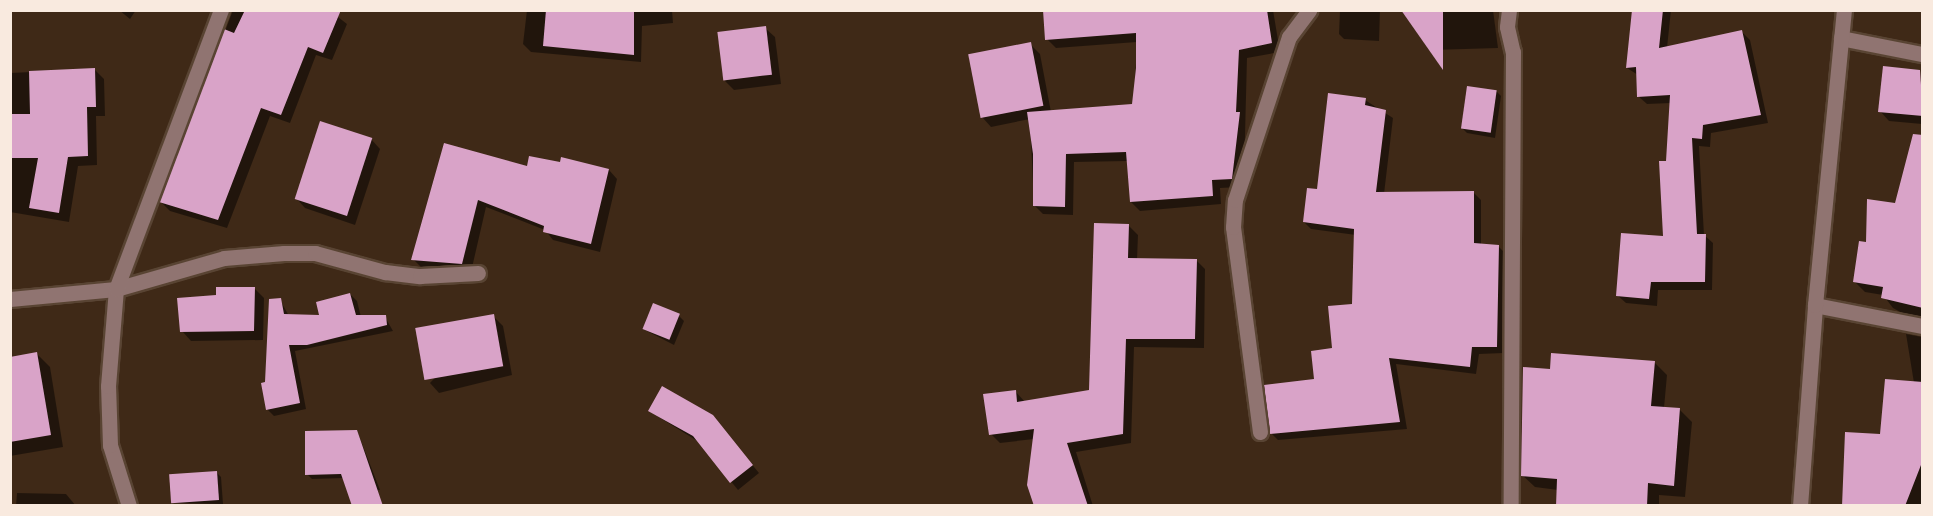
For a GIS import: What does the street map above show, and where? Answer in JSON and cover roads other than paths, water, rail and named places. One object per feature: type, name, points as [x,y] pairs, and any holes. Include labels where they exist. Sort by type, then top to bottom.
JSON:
[{"type":"street","points":[[129,506],[110,445],[108,386],[116,288],[221,10]]},
{"type":"street","points":[[1260,432],[1233,227],[1235,200],[1289,37],[1309,10]]},
{"type":"street","points":[[1509,10],[1507,27],[1513,52],[1511,506]]},
{"type":"street","points":[[1800,506],[1815,305],[1829,190],[1844,10]]},
{"type":"street","points":[[1841,38],[1923,54]]},
{"type":"street","points":[[10,299],[116,288],[224,258],[284,253],[315,252],[385,272],[420,276],[478,273]]},
{"type":"street","points":[[1815,305],[1923,326]]}]
